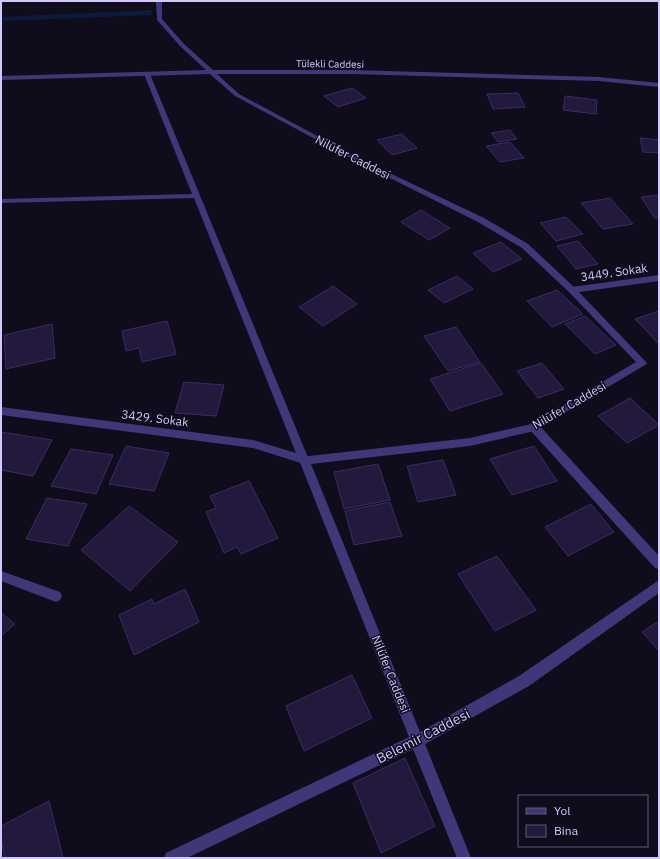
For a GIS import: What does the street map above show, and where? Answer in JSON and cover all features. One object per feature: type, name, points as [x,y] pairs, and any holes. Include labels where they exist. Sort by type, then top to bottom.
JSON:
[{"type":"street","name":"Nilüfer Caddesi","points":[[159,1],[159,19],[182,45],[237,95],[265,112],[500,231],[525,246],[572,290],[642,363],[534,427],[470,442],[304,460],[418,740],[464,858]]},
{"type":"street","name":"Tülekli Caddesi","points":[[1,78],[212,72],[352,72],[583,79],[659,85]]},
{"type":"street","points":[[147,74],[304,460]]},
{"type":"street","points":[[1,201],[196,196]]},
{"type":"street","name":"3449. Sokak","points":[[572,290],[659,278]]},
{"type":"street","name":"3429. Sokak","points":[[1,411],[253,444],[304,460]]},
{"type":"street","points":[[534,427],[659,564]]},
{"type":"street","points":[[1,576],[56,596]]},
{"type":"street","name":"Belemir Caddesi","points":[[171,858],[418,740],[524,681],[659,586]]},
{"type":"water","points":[[151,10],[152,15],[1,21],[1,17]]},
{"type":"building","points":[[352,88],[366,98],[338,107],[324,96]]},
{"type":"building","points":[[518,93],[525,107],[493,109],[487,94]]},
{"type":"building","points":[[565,96],[597,100],[596,114],[563,110]]},
{"type":"building","points":[[510,130],[517,139],[498,142],[491,133]]},
{"type":"building","points":[[402,134],[417,148],[392,155],[377,140]]},
{"type":"building","points":[[640,138],[659,140],[659,153],[643,152]]},
{"type":"building","points":[[510,142],[524,158],[500,162],[486,146]]},
{"type":"building","points":[[659,195],[659,218],[655,218],[641,197]]},
{"type":"building","points":[[610,198],[633,224],[603,229],[581,203]]},
{"type":"building","points":[[421,210],[450,228],[429,240],[401,222]]},
{"type":"building","points":[[566,217],[583,234],[556,241],[540,223]]},
{"type":"building","points":[[578,241],[598,264],[576,269],[557,246]]},
{"type":"building","points":[[501,242],[522,259],[493,272],[473,253]]},
{"type":"building","points":[[457,276],[473,289],[444,303],[428,290]]},
{"type":"building","points":[[333,286],[357,304],[323,326],[299,307]]},
{"type":"building","points":[[557,290],[583,314],[552,327],[527,301]]},
{"type":"building","points":[[659,311],[659,344],[635,319]]},
{"type":"building","points":[[585,316],[616,345],[595,354],[565,324]]},
{"type":"building","points":[[167,321],[176,354],[142,362],[139,348],[126,351],[122,331]]},
{"type":"building","points":[[52,324],[55,358],[6,369],[4,335]]},
{"type":"building","points":[[456,327],[480,362],[448,371],[424,336]]},
{"type":"building","points":[[481,363],[503,394],[450,411],[430,379]]},
{"type":"building","points":[[542,363],[564,389],[538,398],[517,371]]},
{"type":"building","points":[[184,382],[224,385],[216,416],[175,413]]},
{"type":"building","points":[[630,398],[659,425],[627,443],[598,416]]},
{"type":"building","points":[[1,432],[52,440],[33,476],[1,470]]},
{"type":"building","points":[[126,446],[169,453],[154,491],[109,484]]},
{"type":"building","points":[[534,446],[557,481],[512,495],[490,459]]},
{"type":"building","points":[[71,449],[113,455],[96,494],[51,486]]},
{"type":"building","points":[[443,460],[456,495],[418,502],[407,466]]},
{"type":"building","points":[[378,464],[390,500],[344,509],[334,472]]},
{"type":"building","points":[[249,481],[278,538],[241,554],[237,547],[224,553],[206,512],[216,508],[210,496]]},
{"type":"building","points":[[47,498],[87,504],[68,546],[26,539]]},
{"type":"building","points":[[390,502],[402,536],[354,545],[345,511]]},
{"type":"building","points":[[591,504],[614,532],[568,556],[545,527]]},
{"type":"building","points":[[129,506],[178,542],[130,591],[81,550]]},
{"type":"building","points":[[497,556],[536,610],[495,631],[458,574]]},
{"type":"building","points":[[185,589],[199,622],[134,655],[119,615],[152,599],[154,604]]},
{"type":"building","points":[[1,613],[15,624],[1,636]]},
{"type":"building","points":[[659,621],[659,651],[642,632]]},
{"type":"building","points":[[352,675],[372,718],[304,751],[286,706]]},
{"type":"building","points":[[405,758],[435,826],[381,853],[353,783]]},
{"type":"building","points":[[49,801],[63,858],[5,858],[1,841],[1,826]]}]
